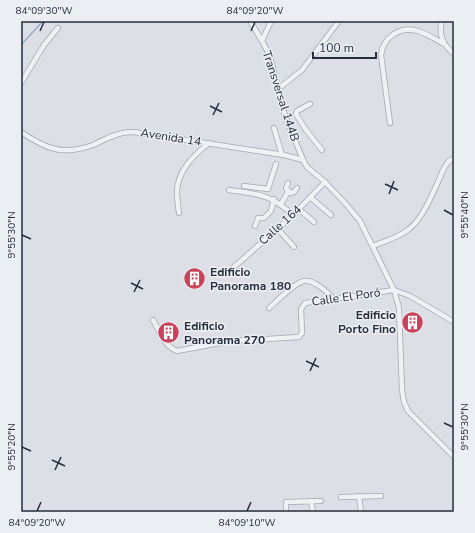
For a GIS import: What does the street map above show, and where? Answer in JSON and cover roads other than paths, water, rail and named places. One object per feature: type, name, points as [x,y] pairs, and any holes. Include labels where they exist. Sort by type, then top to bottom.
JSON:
[{"type":"street","name":"Transversal 144B","points":[[250,21],[270,56],[285,116],[307,168],[325,182],[360,221],[394,290],[399,308],[398,348],[402,390],[404,402],[408,411],[454,457]]},
{"type":"street","points":[[262,41],[271,21]]},
{"type":"street","points":[[278,89],[302,70],[339,21]]},
{"type":"street","points":[[442,21],[440,29],[444,44]]},
{"type":"street","points":[[21,83],[44,45],[58,28]]},
{"type":"street","points":[[390,123],[381,55],[387,40],[397,32],[406,29],[411,30],[424,33],[444,44],[454,54]]},
{"type":"street","points":[[310,104],[297,111],[296,114],[306,130],[322,150]]},
{"type":"street","points":[[274,128],[282,155]]},
{"type":"street","name":"Avenida 14","points":[[21,132],[44,146],[62,151],[70,151],[92,145],[119,134],[134,132],[282,155],[303,160]]},
{"type":"street","points":[[179,213],[177,189],[180,179],[188,162],[209,143]]},
{"type":"street","points":[[373,246],[399,236],[410,229],[418,220],[444,168],[449,161],[454,158]]},
{"type":"street","points":[[246,193],[246,186],[268,190],[276,164]]},
{"type":"street","name":"Calle 164","points":[[234,266],[293,215],[325,182]]},
{"type":"street","points":[[281,204],[288,192],[286,188],[288,183]]},
{"type":"street","points":[[288,192],[292,193],[297,188]]},
{"type":"street","points":[[229,190],[258,194],[274,200],[293,215]]},
{"type":"street","points":[[310,197],[331,215]]},
{"type":"street","points":[[255,226],[258,218],[264,218],[269,213],[274,200]]},
{"type":"street","points":[[299,209],[314,222]]},
{"type":"street","points":[[277,228],[294,247]]},
{"type":"street","points":[[269,308],[297,284],[303,281],[309,281],[317,285],[330,293],[333,299]]},
{"type":"street","points":[[394,290],[410,296],[454,322]]},
{"type":"street","name":"Calle El Poró","points":[[154,320],[166,344],[177,351],[231,341],[299,337],[302,333],[301,308],[306,303],[394,290]]},
{"type":"street","points":[[359,496],[362,512]]},
{"type":"street","points":[[341,497],[382,496]]},
{"type":"street","points":[[286,512],[286,502],[321,500]]},
{"type":"street","points":[[311,501],[313,512]]},
{"type":"waterway","points":[[21,45],[43,21]]},
{"type":"place","name":"Edificio Panorama 180","points":[[194,279]]},
{"type":"place","name":"Edificio Porto Fino","points":[[412,322]]},
{"type":"place","name":"Edificio Panorama 270","points":[[169,333]]}]
